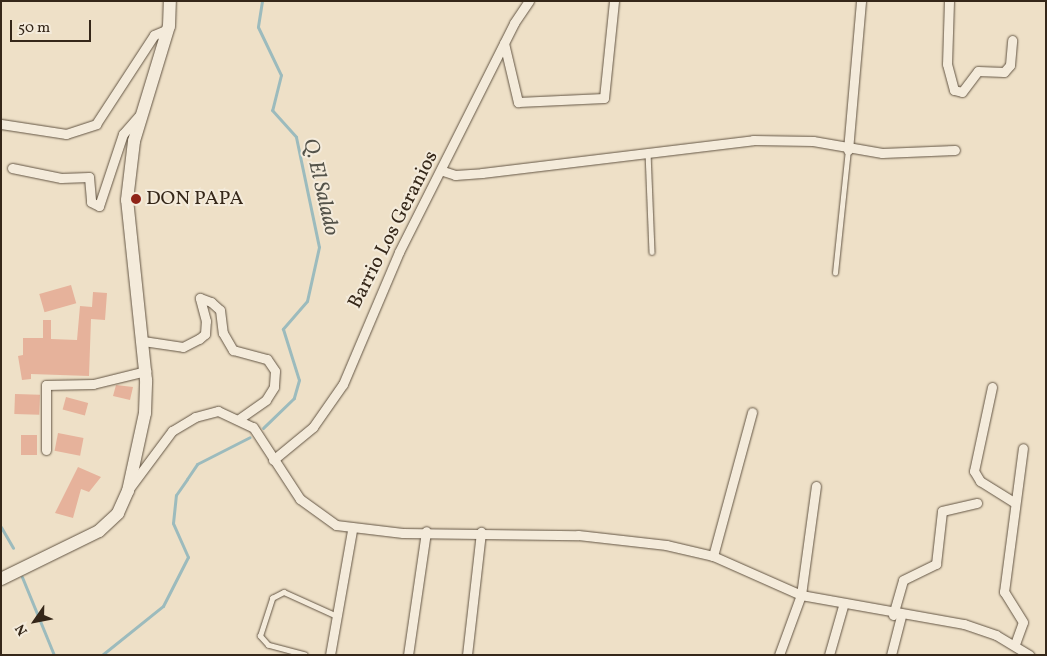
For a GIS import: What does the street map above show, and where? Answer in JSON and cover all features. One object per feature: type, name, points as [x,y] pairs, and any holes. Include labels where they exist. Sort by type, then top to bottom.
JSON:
[{"type":"main road","points":[[1,579],[99,531],[118,513],[128,491],[145,413],[146,371],[127,200],[134,141],[168,29],[170,1]]},
{"type":"street","name":"Barrio Los Geranios","points":[[273,460],[313,427],[343,384],[395,260],[443,171],[504,43],[529,1]]},
{"type":"street","points":[[504,43],[518,102],[604,98],[614,1]]},
{"type":"street","points":[[848,150],[861,1]]},
{"type":"street","points":[[949,1],[947,64],[954,90],[962,92],[978,71],[1004,72],[1010,65],[1012,40]]},
{"type":"street","points":[[1,124],[66,134],[96,124],[154,35],[168,29]]},
{"type":"street","points":[[12,168],[62,178],[89,177],[90,202],[99,206],[123,134],[143,111]]},
{"type":"street","points":[[443,171],[455,175],[482,173],[753,140],[813,140],[848,150],[955,150]]},
{"type":"street","points":[[143,342],[183,347],[199,339],[205,334],[206,322],[200,298],[211,302],[220,310],[223,333],[233,350],[259,355],[275,371],[274,387],[266,400],[240,418]]},
{"type":"street","points":[[46,450],[46,385],[93,384],[146,371]]},
{"type":"street","points":[[992,387],[974,470],[980,481],[1013,502]]},
{"type":"street","points":[[128,491],[183,423],[207,412],[240,418],[263,438],[273,460],[311,510],[352,530],[480,532],[607,538],[666,545],[714,556],[801,595],[843,606],[964,624],[1015,644],[1029,655]]},
{"type":"street","points":[[714,556],[752,412]]},
{"type":"street","points":[[1015,644],[1023,622],[1004,592],[1013,502],[1023,448]]},
{"type":"street","points":[[779,655],[801,595],[816,486]]},
{"type":"street","points":[[891,655],[903,580],[936,564],[942,510],[977,503]]},
{"type":"street","points":[[330,655],[352,530]]},
{"type":"street","points":[[408,655],[426,531]]},
{"type":"street","points":[[467,655],[480,532]]},
{"type":"street","points":[[829,655],[843,606]]},
{"type":"lane","points":[[835,273],[848,150]]},
{"type":"lane","points":[[648,152],[652,252]]},
{"type":"lane","points":[[305,655],[268,645],[260,636],[272,598],[284,592],[337,616]]},
{"type":"building","points":[[71,285],[76,303],[45,312],[39,294]]},
{"type":"building","points":[[93,292],[107,293],[105,320],[91,319],[89,376],[31,374],[31,379],[22,380],[18,356],[23,355],[23,338],[43,338],[43,320],[51,320],[51,339],[77,340],[80,306],[92,307]]},
{"type":"building","points":[[116,385],[133,387],[130,400],[113,396]]},
{"type":"building","points":[[15,394],[40,395],[39,415],[14,414]]},
{"type":"building","points":[[66,397],[88,403],[85,416],[63,410]]},
{"type":"building","points":[[58,433],[84,438],[80,456],[55,451]]},
{"type":"building","points":[[21,435],[37,435],[37,455],[21,455]]},
{"type":"building","points":[[78,467],[101,477],[89,492],[81,489],[73,518],[55,513]]},
{"type":"waterway","name":"Q. El Salado","points":[[262,1],[258,27],[281,75],[272,110],[296,137],[319,247],[307,301],[283,329],[299,380],[294,398],[263,428]]},
{"type":"waterway","points":[[102,655],[163,606],[188,557],[173,523],[176,495],[197,464],[250,437]]},
{"type":"waterway","points":[[1,527],[13,548]]},
{"type":"waterway","points":[[22,577],[54,655]]},
{"type":"place","name":"DON PAPA","points":[[136,199]]}]
